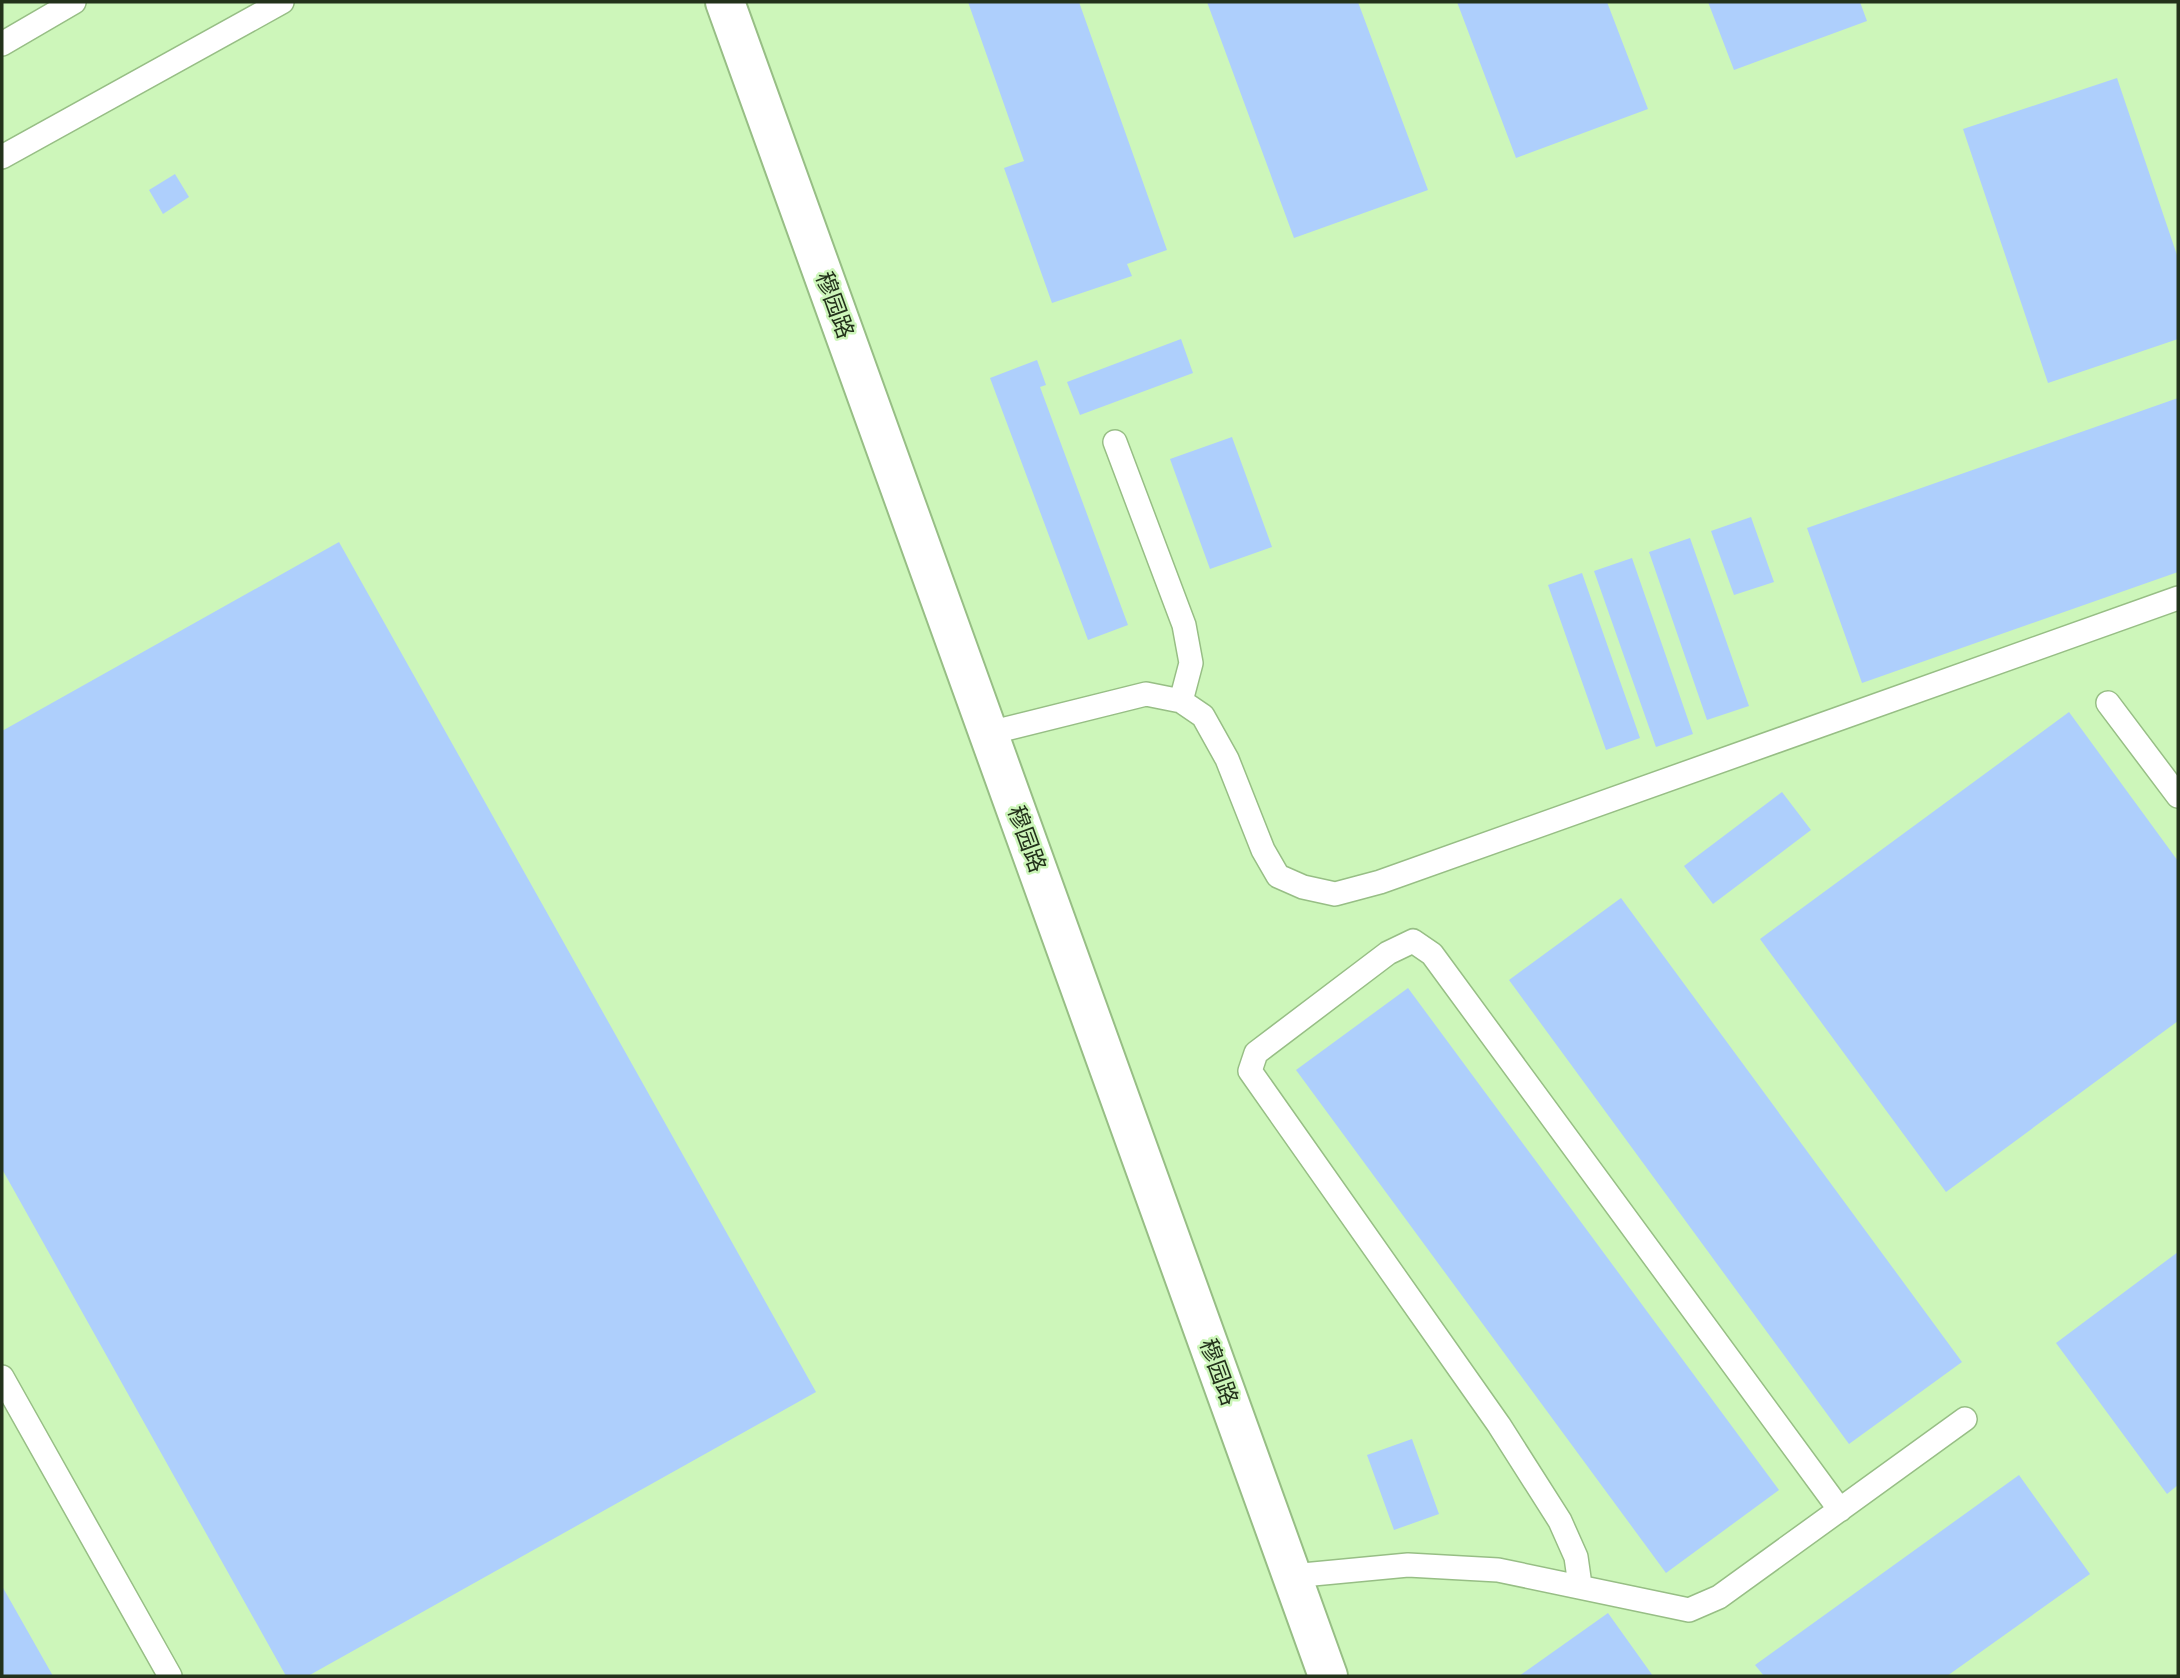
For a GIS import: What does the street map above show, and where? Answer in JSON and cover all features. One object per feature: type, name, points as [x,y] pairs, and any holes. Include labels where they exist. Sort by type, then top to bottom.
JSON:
[{"type":"street","name":"穆园路","points":[[725,2],[1328,1676]]},
{"type":"lane","points":[[2,44],[74,2]]},
{"type":"lane","points":[[2,157],[282,2]]},
{"type":"lane","points":[[1115,442],[1184,625],[1191,663],[1181,701]]},
{"type":"lane","points":[[989,733],[1146,694],[1181,701],[1203,716],[1227,759],[1263,850],[1278,876],[1303,887],[1335,894],[1393,877],[2178,598]]},
{"type":"lane","points":[[2108,703],[2178,796]]},
{"type":"lane","points":[[1580,1585],[1576,1557],[1554,1510],[1499,1425],[1250,1071],[1256,1053],[1388,953],[1413,941],[1433,954],[1840,1510]]},
{"type":"lane","points":[[2,1377],[170,1676]]},
{"type":"lane","points":[[1292,1576],[1408,1565],[1498,1570],[1580,1585],[1647,1604],[1689,1610],[1719,1597],[1965,1419]]},
{"type":"building","points":[[968,2],[1079,2],[1167,250],[1127,264],[1132,276],[1052,303],[1004,168],[1024,161]]},
{"type":"building","points":[[1207,2],[1358,2],[1428,190],[1294,238]]},
{"type":"building","points":[[1457,2],[1607,2],[1648,109],[1516,158]]},
{"type":"building","points":[[1708,2],[1860,2],[1867,21],[1734,70]]},
{"type":"building","points":[[2117,78],[2178,258],[2178,339],[2048,383],[1963,129]]},
{"type":"building","points":[[175,174],[189,197],[163,214],[149,190]]},
{"type":"building","points":[[1181,339],[1193,373],[1080,415],[1067,382]]},
{"type":"building","points":[[1037,360],[1046,385],[1040,387],[1128,625],[1088,640],[990,378]]},
{"type":"building","points":[[2178,398],[2178,572],[1862,683],[1807,528]]},
{"type":"building","points":[[1232,437],[1272,547],[1210,569],[1170,459]]},
{"type":"building","points":[[1751,517],[1774,582],[1734,595],[1711,531]]},
{"type":"building","points":[[1690,538],[1749,706],[1707,720],[1649,552]]},
{"type":"building","points":[[339,542],[816,1392],[308,1676],[286,1676],[2,1169],[2,731]]},
{"type":"building","points":[[1632,558],[1693,734],[1656,747],[1594,571]]},
{"type":"building","points":[[1582,573],[1640,738],[1606,750],[1548,585]]},
{"type":"building","points":[[2069,712],[2178,861],[2178,1021],[1946,1192],[1760,939]]},
{"type":"building","points":[[1782,792],[1811,830],[1713,904],[1684,866]]},
{"type":"building","points":[[1621,898],[1962,1362],[1849,1444],[1509,980]]},
{"type":"building","points":[[1408,988],[1779,1490],[1666,1573],[1296,1070]]},
{"type":"building","points":[[2178,1252],[2178,1485],[2167,1494],[2056,1343]]},
{"type":"building","points":[[1412,1439],[1439,1514],[1394,1530],[1367,1455]]},
{"type":"building","points":[[2019,1475],[2090,1574],[1947,1676],[1764,1676],[1755,1665]]},
{"type":"building","points":[[2,1586],[53,1676],[2,1676]]},
{"type":"building","points":[[1608,1613],[1653,1676],[1519,1676]]}]
